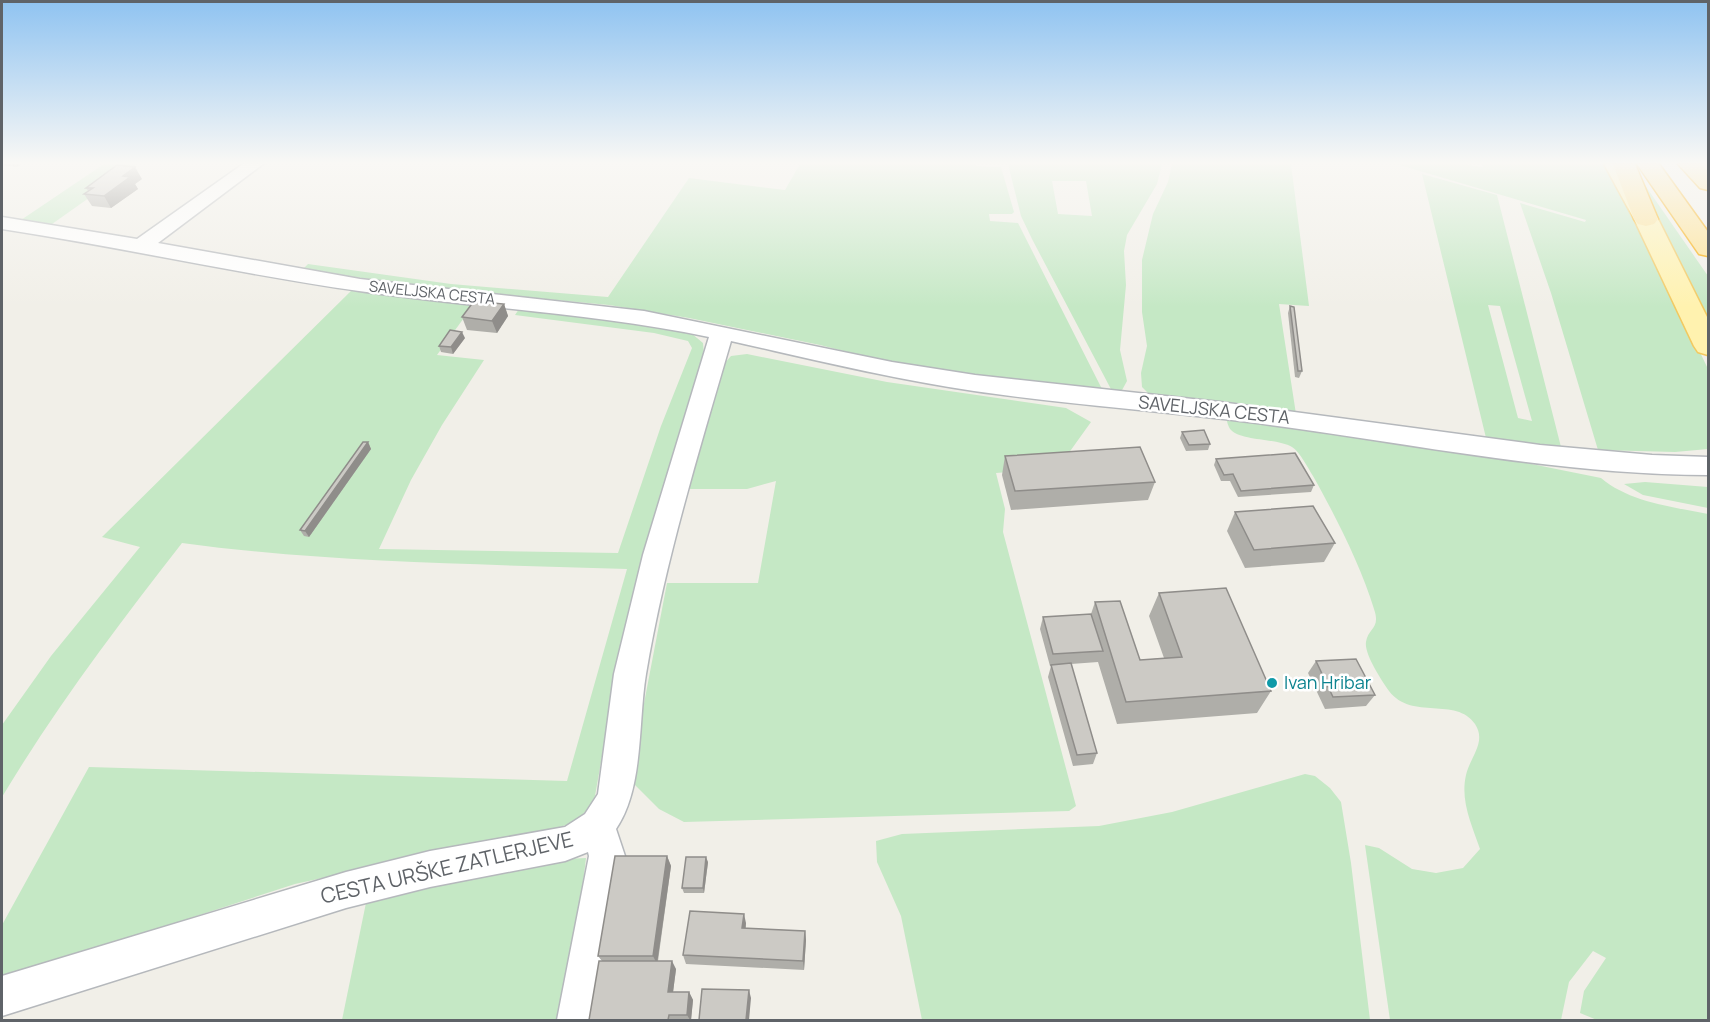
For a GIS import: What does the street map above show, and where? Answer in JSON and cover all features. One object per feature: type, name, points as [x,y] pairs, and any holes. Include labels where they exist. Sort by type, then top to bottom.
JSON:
[{"type":"highway","points":[[1643,212],[1646,219]]},
{"type":"highway","points":[[1682,212],[1708,249]]},
{"type":"main road","points":[[1642,212],[1708,346]]},
{"type":"street","points":[[142,245],[188,212]]},
{"type":"street","name":"SAVELJSKA CESTA","points":[[2,223],[142,245],[325,280],[600,311],[722,332],[893,369],[991,386],[1254,414],[1550,457],[1651,465],[1708,466]]},
{"type":"street","points":[[597,825],[610,808],[618,783],[630,674],[657,555],[722,332]]},
{"type":"street","name":"CESTA URŠKE ZATLERJEVE","points":[[2,996],[366,884],[430,869],[565,844],[582,837],[597,825],[607,856],[577,1020]]},
{"type":"green space","points":[[33,212],[69,212],[52,224],[21,220]]},
{"type":"green space","points":[[666,212],[1014,212],[1012,214],[989,214],[990,221],[1018,223],[1103,391],[1102,393],[902,366],[820,345],[689,318],[609,305],[451,290],[302,270],[308,264],[451,284],[608,297]]},
{"type":"green space","points":[[1020,212],[1058,212],[1058,214],[1092,216],[1091,212],[1141,212],[1127,235],[1124,251],[1126,285],[1120,350],[1127,381],[1121,392],[1113,393]]},
{"type":"green space","points":[[1154,212],[1297,212],[1309,306],[1279,304],[1296,414],[1150,395],[1142,387],[1141,373],[1147,346],[1142,312],[1142,260]]},
{"type":"green space","points":[[1431,212],[1501,212],[1561,447],[1500,439],[1487,442]],"holes":[[[1488,305],[1500,306],[1532,421],[1518,418]]]},
{"type":"green space","points":[[1523,212],[1550,212],[1585,222],[1586,220],[1558,212],[1633,212],[1708,369],[1708,449],[1675,452],[1598,450],[1551,293]]},
{"type":"green space","points":[[1652,212],[1663,212],[1708,276],[1708,329]]},
{"type":"green space","points":[[352,290],[474,304],[437,355],[484,360],[442,425],[411,480],[379,549],[618,553],[661,426],[692,348],[688,341],[654,333],[515,315],[519,309],[585,316],[691,333],[703,343],[704,355],[610,711],[595,796],[589,808],[569,824],[544,832],[449,850],[295,884],[2,979],[2,925],[89,767],[567,781],[627,569],[348,559],[182,543],[88,667],[2,797],[2,725],[51,656],[140,547],[102,537]]},
{"type":"green space","points":[[747,354],[887,382],[1066,408],[1091,422],[1058,468],[996,473],[1005,509],[1003,532],[1076,806],[1069,811],[684,822],[659,809],[635,785],[637,740],[667,583],[758,583],[776,481],[747,489],[687,489],[723,365],[731,356]]},
{"type":"green space","points":[[1226,417],[1496,457],[1601,478],[1612,486],[1638,498],[1708,514],[1708,1020],[1597,1020],[1580,1013],[1584,991],[1606,958],[1593,951],[1569,982],[1561,1020],[1390,1020],[1365,845],[1379,848],[1412,869],[1436,873],[1463,868],[1480,849],[1468,813],[1465,794],[1466,775],[1478,743],[1478,731],[1467,716],[1457,711],[1409,705],[1389,691],[1374,667],[1366,647],[1367,637],[1376,621],[1369,593],[1339,524],[1306,465],[1292,447],[1236,434],[1230,429]]},
{"type":"green space","points":[[1645,482],[1708,487],[1708,508],[1643,495],[1624,484]]},
{"type":"green space","points":[[1305,774],[1315,776],[1330,788],[1341,802],[1351,863],[1370,1020],[922,1020],[901,916],[877,862],[876,841],[902,834],[1099,826],[1172,812]]},
{"type":"green space","points":[[586,858],[581,900],[559,1020],[342,1020],[367,898],[564,859]]},
{"type":"building","points":[[474,301],[504,304],[492,321],[462,317]]},
{"type":"building","points":[[1290,306],[1294,307],[1302,371],[1298,371]]},
{"type":"building","points":[[450,330],[462,332],[451,347],[439,346]]},
{"type":"building","points":[[1204,430],[1210,444],[1189,445],[1182,432]]},
{"type":"building","points":[[363,442],[368,442],[305,531],[300,530]]},
{"type":"building","points":[[1140,447],[1155,482],[1015,491],[1005,456]]},
{"type":"building","points":[[1295,453],[1314,485],[1241,491],[1233,474],[1224,475],[1216,459]]},
{"type":"building","points":[[1313,506],[1335,543],[1254,550],[1235,512]]},
{"type":"building","points":[[1226,588],[1271,691],[1126,702],[1095,602],[1120,601],[1140,660],[1182,657],[1159,593]]},
{"type":"building","points":[[1091,614],[1103,651],[1053,654],[1043,617]]},
{"type":"building","points":[[1356,659],[1375,695],[1333,697],[1316,661]]},
{"type":"building","points":[[1071,663],[1097,753],[1077,755],[1051,665]]},
{"type":"building","points":[[615,856],[667,856],[653,956],[598,956]]},
{"type":"building","points":[[686,857],[706,857],[703,888],[682,888]]},
{"type":"building","points":[[690,911],[744,914],[742,928],[805,931],[803,961],[683,955]]},
{"type":"building","points":[[599,961],[672,961],[668,992],[689,992],[687,1015],[669,1015],[668,1020],[589,1020]]},
{"type":"building","points":[[702,989],[749,990],[746,1020],[699,1020]]},
{"type":"place","name":"Ivan Hribar","points":[[1272,683]]}]
